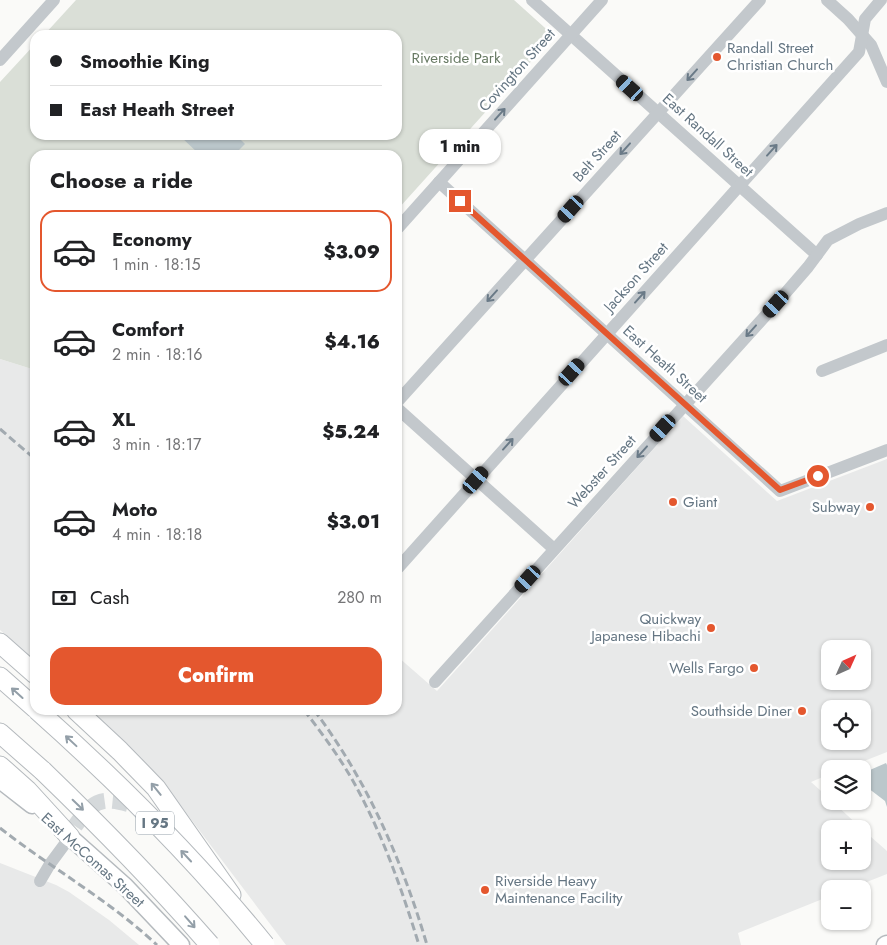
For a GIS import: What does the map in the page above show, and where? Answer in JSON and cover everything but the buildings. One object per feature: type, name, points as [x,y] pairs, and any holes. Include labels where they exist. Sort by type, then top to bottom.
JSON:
[{"type":"highway","points":[[0,643],[30,670]]},
{"type":"highway","name":"I 95","points":[[0,677],[30,704]]},
{"type":"highway","name":"I 95","points":[[43,715],[147,814],[265,945]]},
{"type":"highway","points":[[81,715],[156,788],[235,900]]},
{"type":"highway","name":"I 95","points":[[0,733],[103,829],[160,888],[210,945]]},
{"type":"highway","points":[[0,777],[27,790],[73,831]]},
{"type":"main road","name":"East McComas Street","points":[[73,831],[181,945]]},
{"type":"street","points":[[1,57],[54,0]]},
{"type":"street","name":"East Randall Street","points":[[532,0],[817,255]]},
{"type":"street","name":"Covington Street","points":[[402,224],[602,0]]},
{"type":"street","name":"Belt Street","points":[[402,397],[760,0]]},
{"type":"street","points":[[827,0],[863,35],[875,51],[887,82]]},
{"type":"street","name":"Jackson Street","points":[[402,563],[606,333],[860,52],[865,19],[881,0]]},
{"type":"street","name":"East Heath Street","points":[[439,182],[780,490],[887,450]]},
{"type":"street","name":"Webster Street","points":[[434,682],[776,304],[828,240],[859,224],[887,213]]},
{"type":"street","points":[[822,371],[887,345]]},
{"type":"street","points":[[402,413],[554,549]]},
{"type":"street","points":[[40,881],[73,831]]},
{"type":"shaded area","points":[[184,140],[241,140],[245,144],[239,150],[195,150]]},
{"type":"shaded area","points":[[0,359],[30,368],[30,657],[0,630]]},
{"type":"shaded area","points":[[683,416],[777,501],[887,459],[887,752],[867,760],[821,760],[821,778],[811,782],[821,791],[821,810],[842,810],[852,820],[821,820],[821,870],[871,870],[871,837],[887,851],[887,874],[871,880],[821,880],[821,900],[738,933],[741,945],[286,945],[159,777],[96,715],[402,715],[402,660],[437,691]]},
{"type":"shaded area","points":[[886,763],[887,765],[887,807],[885,801],[871,790],[871,770]]},
{"type":"shaded area","points":[[0,863],[69,892],[109,920],[139,945],[0,945]]},
{"type":"green space","name":"Riverside Park","points":[[76,0],[514,0],[554,36],[402,205],[402,150],[30,150],[30,368],[0,359],[0,82],[30,49],[30,140],[402,140],[402,30],[49,30]]},
{"type":"tunnel","points":[[75,826],[83,815],[97,803],[112,801],[143,808]]},
{"type":"railway","points":[[0,429],[30,455]]},
{"type":"railway","points":[[308,715],[353,781],[377,829],[393,867],[419,945]]},
{"type":"railway","points":[[318,715],[350,764],[381,822],[406,882],[427,945]]},
{"type":"railway","points":[[0,828],[119,913],[157,945]]},
{"type":"place","name":"Randall Street Christian Church","points":[[717,57]]},
{"type":"place","name":"Giant","points":[[673,502]]},
{"type":"place","name":"Subway","points":[[870,507]]},
{"type":"place","name":"Quickway Japanese Hibachi","points":[[711,628]]},
{"type":"place","name":"Wells Fargo","points":[[754,668]]},
{"type":"place","name":"Southside Diner","points":[[802,711]]},
{"type":"place","name":"Riverside Heavy Maintenance Facility","points":[[485,890]]},
{"type":"route","points":[[460,201],[780,490],[818,476]]}]
